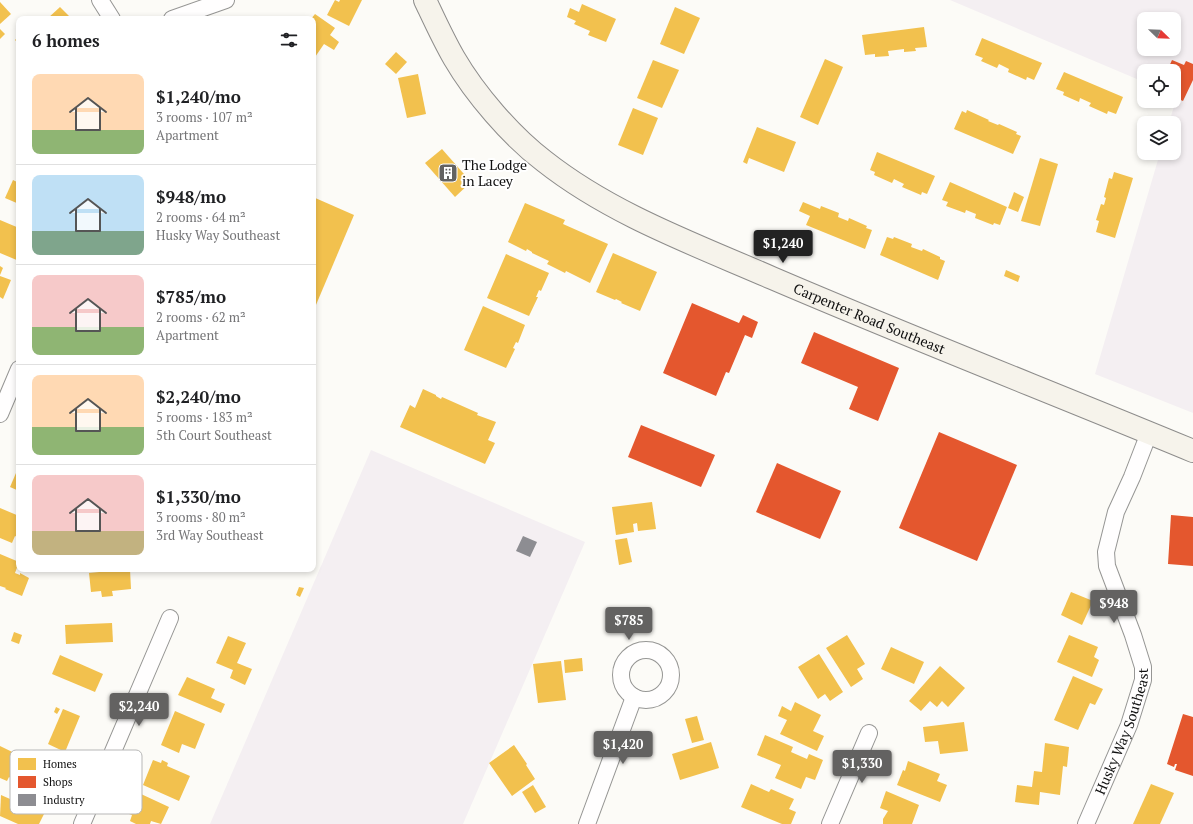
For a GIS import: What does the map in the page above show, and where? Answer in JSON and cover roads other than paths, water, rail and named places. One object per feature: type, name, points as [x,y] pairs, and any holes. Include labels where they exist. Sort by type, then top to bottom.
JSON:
[{"type":"main road","name":"Carpenter Road Southeast","points":[[425,0],[454,58],[485,103],[526,146],[544,161],[576,184],[605,202],[638,219],[812,295],[1193,451]]},
{"type":"street","points":[[100,0],[110,16]]},
{"type":"street","points":[[181,16],[226,0]]},
{"type":"street","points":[[0,414],[16,376]]},
{"type":"street","name":"Husky Way Southeast","points":[[1086,824],[1129,726],[1143,680],[1143,667],[1133,635],[1107,566],[1106,552],[1116,512],[1132,477],[1149,433]]},
{"type":"street","points":[[114,750],[170,618]]},
{"type":"street","points":[[587,824],[634,698]]},
{"type":"street","points":[[830,824],[869,733]]},
{"type":"street","points":[[82,824],[86,814]]},
{"type":"place","name":"The Lodge in Lacey","points":[[448,173]]}]
